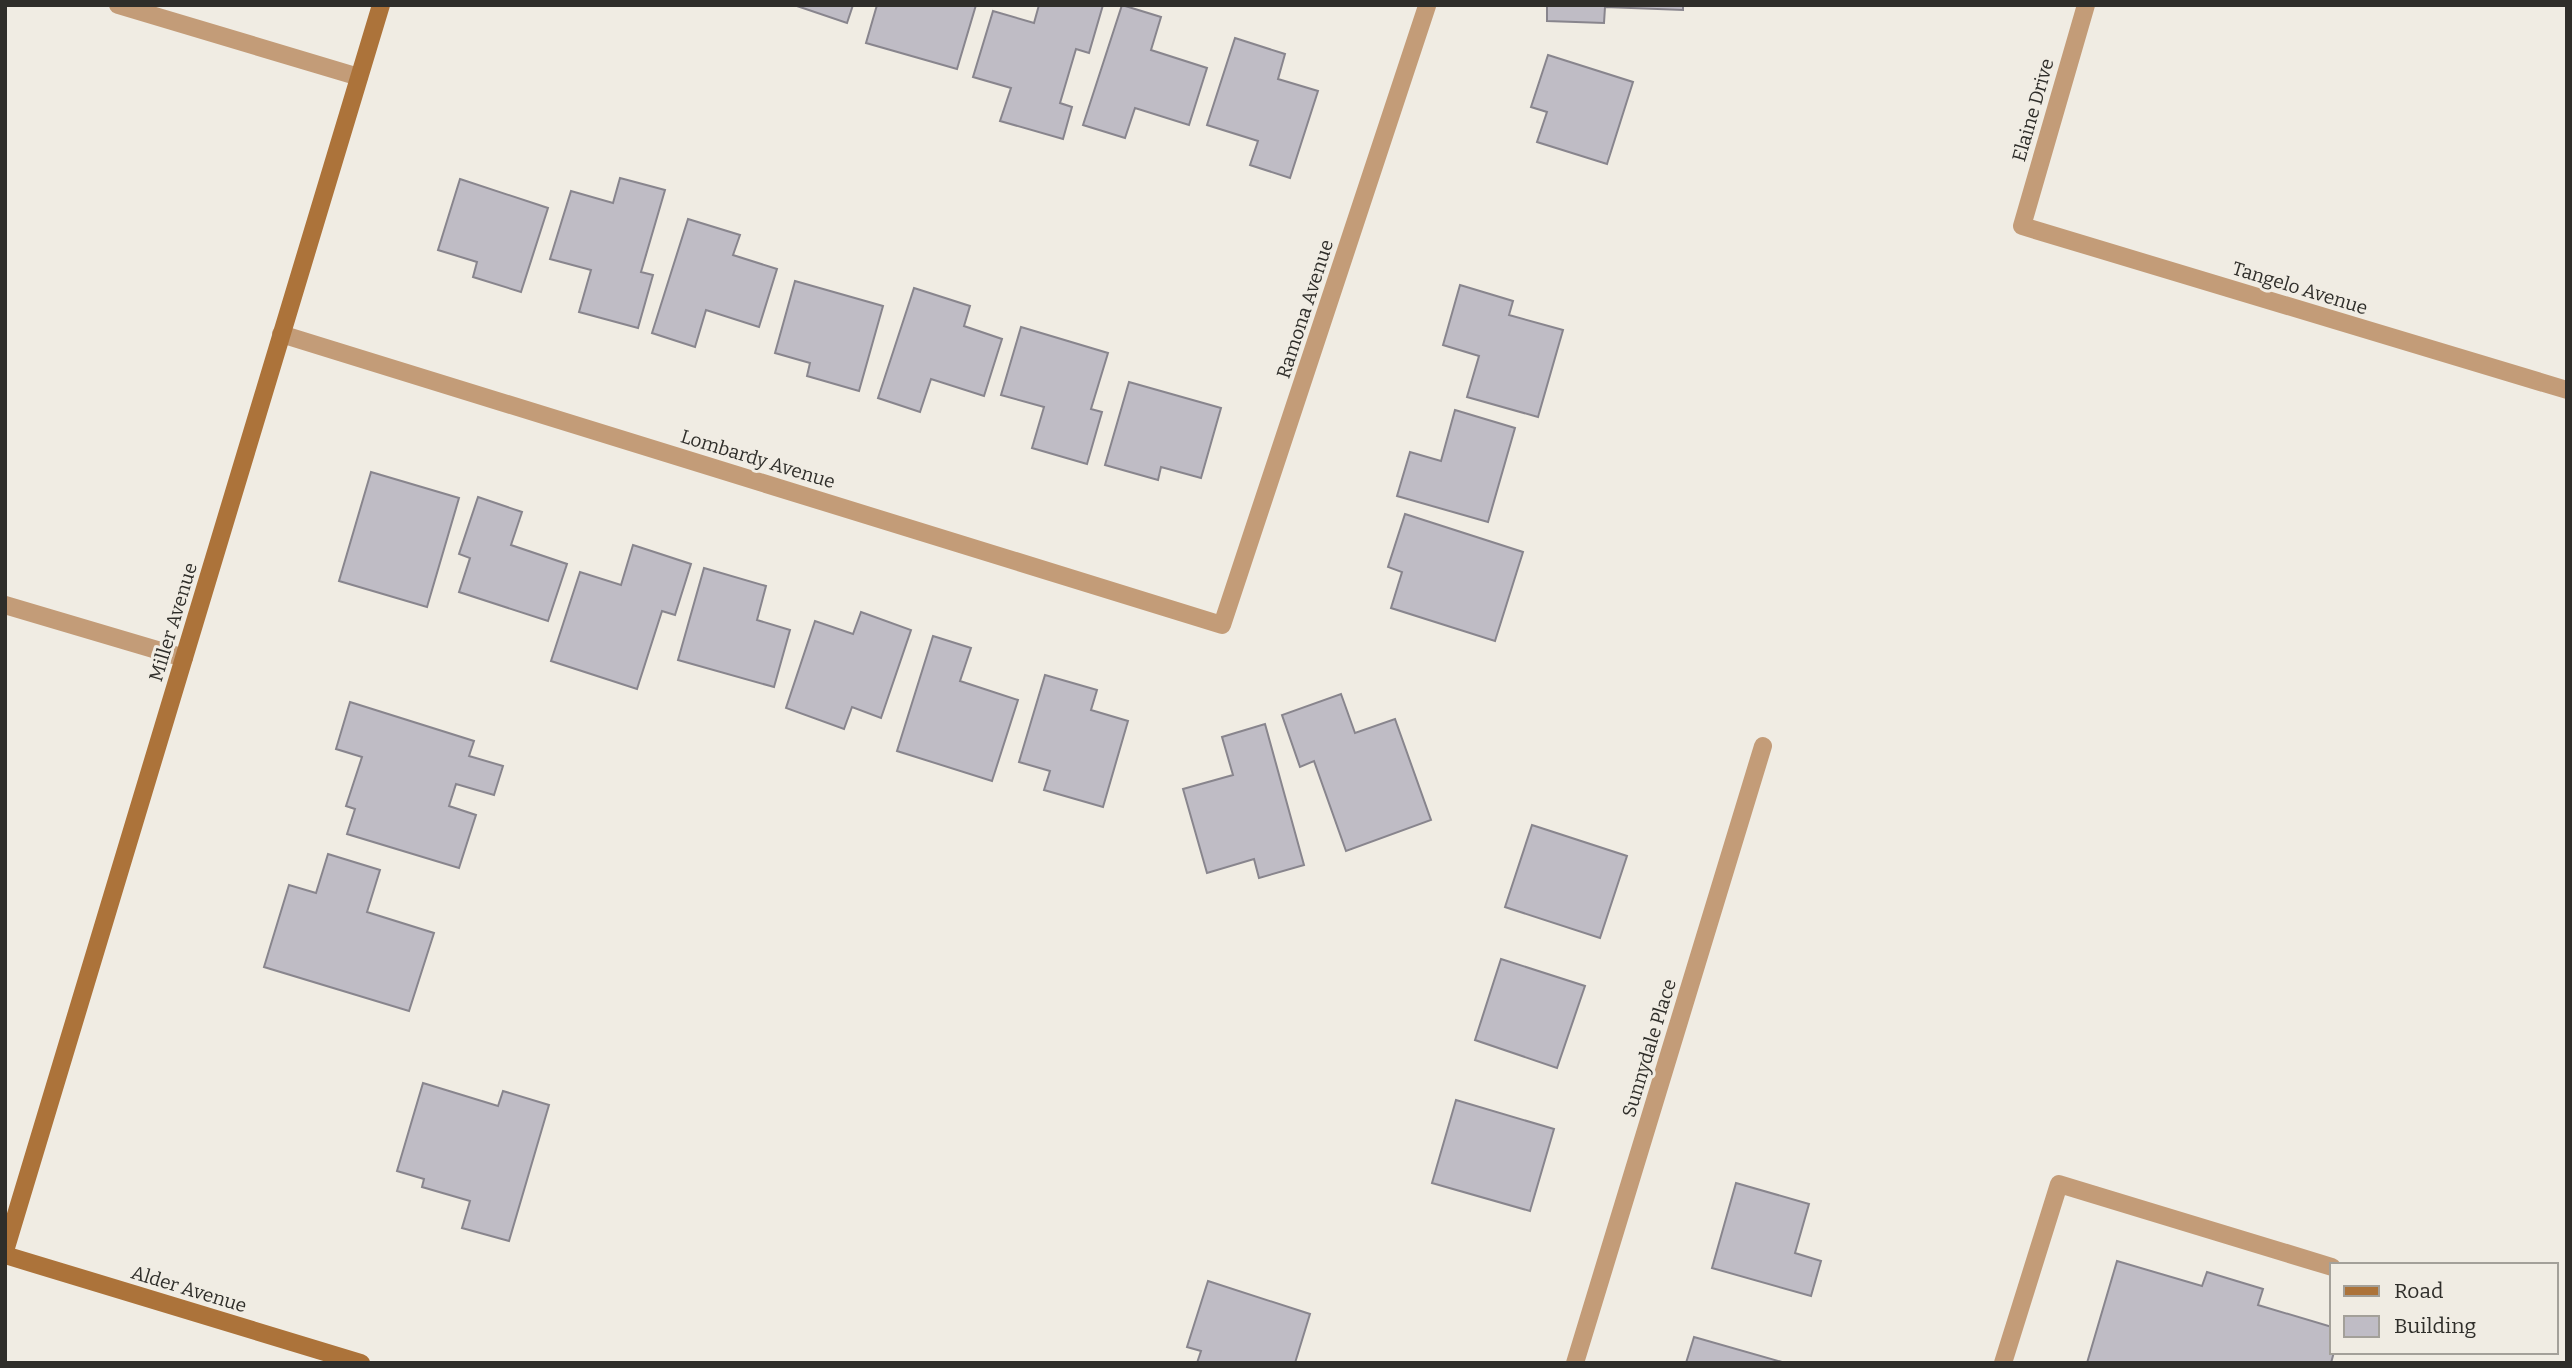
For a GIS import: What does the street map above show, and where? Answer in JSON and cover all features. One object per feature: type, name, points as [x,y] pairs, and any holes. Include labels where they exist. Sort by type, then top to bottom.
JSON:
[{"type":"street","points":[[118,5],[359,77]]},
{"type":"street","name":"Miller Avenue","points":[[5,1253],[381,5]]},
{"type":"street","name":"Elaine Drive","points":[[2022,226],[2086,5]]},
{"type":"street","name":"Ramona Avenue","points":[[1223,625],[1427,6]]},
{"type":"street","name":"Tangelo Avenue","points":[[2022,226],[2565,383]]},
{"type":"street","name":"Lombardy Avenue","points":[[281,334],[1223,625]]},
{"type":"street","points":[[5,605],[184,658]]},
{"type":"street","name":"Sunnydale Place","points":[[1575,1363],[1763,746]]},
{"type":"street","points":[[2003,1363],[2059,1184],[2330,1266]]},
{"type":"street","name":"Alder Avenue","points":[[5,1253],[361,1363]]},
{"type":"building","points":[[794,5],[853,5],[847,23]]},
{"type":"building","points":[[877,5],[976,5],[957,69],[866,43]]},
{"type":"building","points":[[1039,5],[1103,5],[1089,53],[1076,49],[1060,103],[1072,107],[1063,139],[1000,121],[1011,88],[973,77],[993,11],[1034,23]]},
{"type":"building","points":[[1122,5],[1161,17],[1151,50],[1207,68],[1189,125],[1135,108],[1125,138],[1083,125]]},
{"type":"building","points":[[1547,5],[1683,5],[1683,10],[1605,7],[1604,23],[1547,21]]},
{"type":"building","points":[[1235,38],[1285,54],[1278,79],[1318,91],[1290,178],[1250,165],[1258,141],[1207,125]]},
{"type":"building","points":[[1548,55],[1633,82],[1607,164],[1537,142],[1547,112],[1531,107]]},
{"type":"building","points":[[620,178],[665,190],[641,272],[653,275],[638,328],[579,312],[591,270],[550,259],[571,191],[613,203]]},
{"type":"building","points":[[460,179],[548,208],[521,292],[473,277],[477,262],[438,250]]},
{"type":"building","points":[[688,219],[740,235],[733,255],[777,269],[759,327],[706,310],[695,347],[652,333]]},
{"type":"building","points":[[795,281],[883,306],[859,391],[807,376],[810,363],[775,353]]},
{"type":"building","points":[[1460,285],[1513,301],[1509,315],[1563,330],[1538,417],[1467,397],[1479,356],[1443,345]]},
{"type":"building","points":[[914,288],[970,306],[964,326],[1002,339],[984,396],[931,379],[920,412],[878,398]]},
{"type":"building","points":[[1021,327],[1108,353],[1091,409],[1102,412],[1087,464],[1032,448],[1044,407],[1001,395]]},
{"type":"building","points":[[1129,382],[1221,408],[1201,478],[1161,467],[1158,480],[1105,465]]},
{"type":"building","points":[[1455,410],[1515,428],[1488,522],[1397,496],[1410,452],[1441,461]]},
{"type":"building","points":[[371,472],[459,498],[427,607],[339,581]]},
{"type":"building","points":[[478,497],[522,512],[511,545],[567,564],[548,621],[459,592],[470,558],[459,554]]},
{"type":"building","points":[[1405,514],[1523,552],[1495,641],[1391,608],[1402,572],[1388,567]]},
{"type":"building","points":[[633,545],[691,564],[675,615],[662,611],[637,689],[551,661],[580,572],[621,585]]},
{"type":"building","points":[[704,568],[766,586],[757,620],[790,630],[774,687],[678,660]]},
{"type":"building","points":[[861,612],[911,630],[881,718],[852,707],[844,729],[786,708],[815,621],[853,634]]},
{"type":"building","points":[[933,636],[971,648],[960,681],[1018,700],[992,781],[897,751]]},
{"type":"building","points":[[1045,675],[1097,690],[1091,710],[1128,721],[1103,807],[1044,790],[1050,771],[1019,762]]},
{"type":"building","points":[[1341,694],[1355,733],[1395,719],[1431,820],[1346,851],[1314,761],[1300,767],[1282,715]]},
{"type":"building","points":[[350,702],[474,741],[469,756],[503,766],[494,795],[456,784],[449,806],[476,815],[459,868],[347,834],[355,809],[346,806],[362,757],[336,749]]},
{"type":"building","points":[[1265,724],[1304,865],[1259,878],[1254,859],[1207,873],[1183,789],[1233,775],[1222,737]]},
{"type":"building","points":[[1532,825],[1627,856],[1600,938],[1505,907]]},
{"type":"building","points":[[328,854],[380,870],[367,912],[434,933],[409,1011],[264,967],[289,885],[316,893]]},
{"type":"building","points":[[1501,959],[1585,986],[1557,1068],[1475,1040]]},
{"type":"building","points":[[423,1083],[498,1106],[503,1091],[549,1105],[509,1241],[462,1228],[470,1201],[422,1187],[424,1179],[397,1171]]},
{"type":"building","points":[[1456,1100],[1554,1129],[1530,1211],[1432,1183]]},
{"type":"building","points":[[1736,1183],[1809,1204],[1795,1253],[1821,1261],[1811,1296],[1712,1268]]},
{"type":"building","points":[[2117,1261],[2202,1286],[2207,1272],[2263,1289],[2258,1305],[2330,1326],[2330,1354],[2333,1354],[2331,1363],[2087,1363]]},
{"type":"building","points":[[1208,1281],[1310,1314],[1295,1363],[1197,1363],[1201,1351],[1187,1347]]},
{"type":"building","points":[[1694,1337],[1782,1362],[1782,1363],[1686,1363]]}]
